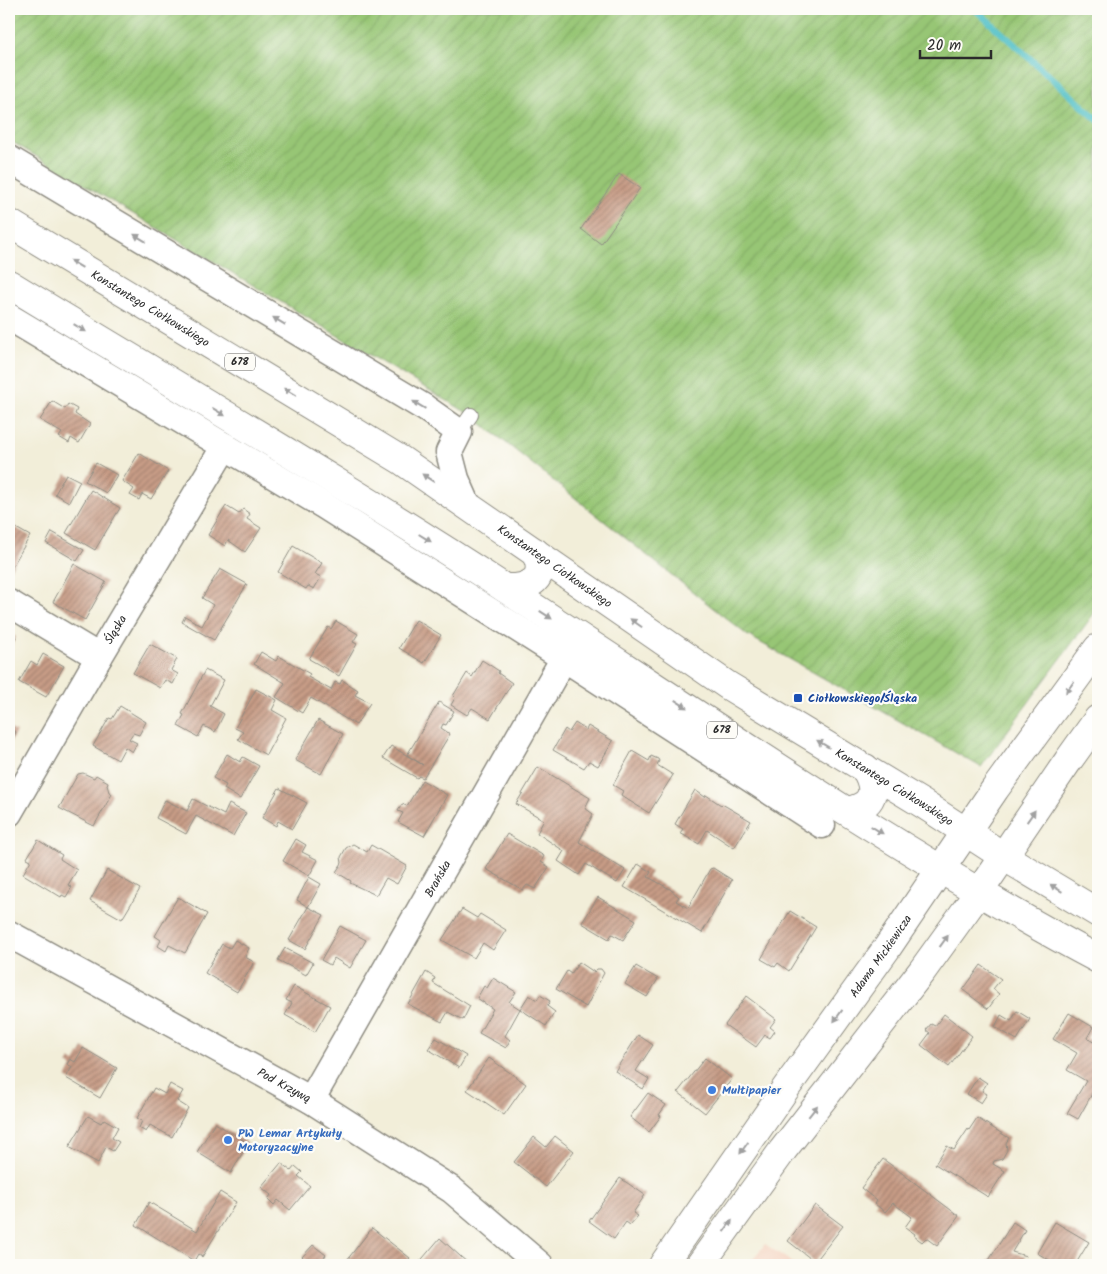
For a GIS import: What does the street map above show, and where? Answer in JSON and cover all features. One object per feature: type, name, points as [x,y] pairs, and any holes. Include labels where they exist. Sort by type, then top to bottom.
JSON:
[{"type":"main road","name":"Konstantego Ciołkowskiego","points":[[9,223],[401,460],[727,685],[1098,913]]},
{"type":"main road","name":"678","points":[[9,284],[369,502],[505,588],[793,792],[847,811],[941,870],[1087,953]]},
{"type":"main road","points":[[505,588],[519,589],[529,585],[536,578],[540,570],[539,560],[535,552]]},
{"type":"main road","name":"Adama Mickiewicza","points":[[663,1265],[786,1088],[887,948],[966,831],[1098,648]]},
{"type":"main road","points":[[706,1256],[783,1150],[922,971],[1098,719]]},
{"type":"main road","points":[[1033,739],[1036,753],[1041,759],[1054,764],[1068,761]]},
{"type":"main road","points":[[847,811],[864,806],[871,797],[873,790],[872,780],[864,768]]},
{"type":"main road","points":[[1087,953],[1070,933],[1074,920],[1086,912],[1098,913]]},
{"type":"main road","points":[[887,948],[893,944],[901,943],[908,945],[920,956],[922,971]]},
{"type":"main road","points":[[687,1230],[687,1238],[695,1246],[706,1249],[706,1256]]},
{"type":"street","points":[[9,159],[425,408],[465,424],[449,452],[456,479],[468,506]]},
{"type":"street","points":[[9,316],[323,505],[564,658],[793,792],[822,825]]},
{"type":"street","name":"Śląska","points":[[9,814],[99,657],[225,446]]},
{"type":"street","points":[[9,603],[99,657]]},
{"type":"street","name":"Brańska","points":[[311,1100],[564,658]]},
{"type":"street","name":"Pod Krzywą","points":[[9,934],[311,1100],[452,1190],[540,1265]]},
{"type":"shaded area","points":[[765,1244],[796,1265],[748,1265]]},
{"type":"green space","points":[[9,9],[1098,9],[1098,608],[981,767],[747,635],[471,415],[9,140]]},
{"type":"building","points":[[619,174],[640,188],[601,244],[581,229]]},
{"type":"building","points":[[52,401],[65,409],[68,404],[77,409],[75,414],[90,424],[79,443],[71,438],[69,443],[59,437],[62,433],[40,420]]},
{"type":"building","points":[[139,453],[168,471],[151,499],[142,494],[139,500],[130,495],[134,489],[122,481]]},
{"type":"building","points":[[96,463],[117,475],[106,493],[85,481]]},
{"type":"building","points":[[66,474],[80,481],[69,502],[55,494]]},
{"type":"building","points":[[91,490],[120,508],[95,550],[66,533]]},
{"type":"building","points":[[226,506],[239,514],[243,509],[250,514],[247,519],[261,528],[245,552],[228,540],[225,546],[208,535]]},
{"type":"building","points":[[9,524],[30,536],[9,572]]},
{"type":"building","points":[[52,532],[84,550],[77,561],[46,543]]},
{"type":"building","points":[[293,546],[322,563],[315,574],[321,577],[314,589],[308,586],[306,589],[278,572]]},
{"type":"building","points":[[74,564],[106,582],[85,620],[53,602]]},
{"type":"building","points":[[220,569],[247,584],[214,640],[182,622],[185,616],[202,626],[213,605],[202,598]]},
{"type":"building","points":[[416,620],[441,635],[424,663],[399,648]]},
{"type":"building","points":[[336,621],[358,634],[353,642],[357,644],[339,676],[309,659],[328,627],[331,629]]},
{"type":"building","points":[[9,633],[16,637],[10,649],[9,648]]},
{"type":"building","points":[[150,644],[177,659],[171,670],[178,674],[173,684],[165,680],[160,688],[133,673]]},
{"type":"building","points":[[261,652],[276,661],[279,656],[310,674],[308,677],[331,690],[335,682],[340,684],[342,680],[358,690],[355,695],[370,703],[356,725],[311,698],[302,713],[276,697],[285,683],[254,664]]},
{"type":"building","points":[[43,654],[64,666],[46,697],[19,682],[31,661],[37,665]]},
{"type":"building","points":[[482,660],[499,671],[498,673],[512,683],[490,719],[472,708],[467,715],[451,705],[455,698],[453,696],[467,673],[472,677]]},
{"type":"building","points":[[205,670],[224,680],[210,706],[224,714],[215,732],[204,726],[198,737],[178,726],[184,715],[182,714]]},
{"type":"building","points":[[256,689],[277,700],[272,710],[286,718],[266,755],[238,739],[243,732],[235,728]]},
{"type":"building","points":[[439,702],[454,711],[446,725],[443,724],[441,728],[450,734],[423,778],[419,776],[417,778],[383,758],[391,746],[423,765],[407,755]]},
{"type":"building","points":[[120,706],[146,722],[139,735],[133,733],[129,739],[137,743],[132,752],[125,747],[118,760],[93,746],[109,718],[112,719]]},
{"type":"building","points":[[318,720],[343,734],[321,774],[295,760]]},
{"type":"building","points":[[575,723],[586,730],[588,726],[613,741],[598,766],[589,761],[584,768],[553,750],[565,729],[569,732]]},
{"type":"building","points":[[9,728],[16,732],[9,745]]},
{"type":"building","points":[[632,751],[649,761],[651,756],[658,759],[657,765],[673,775],[649,813],[621,795],[623,791],[613,785]]},
{"type":"building","points":[[227,754],[240,762],[243,757],[259,766],[240,799],[224,789],[226,785],[213,778]]},
{"type":"building","points":[[538,767],[590,798],[585,808],[593,814],[579,842],[625,870],[617,883],[586,864],[579,875],[558,861],[564,851],[537,833],[544,820],[516,804]]},
{"type":"building","points":[[83,773],[94,778],[96,775],[108,782],[109,792],[112,794],[94,826],[59,808],[78,774]]},
{"type":"building","points":[[422,780],[447,795],[424,836],[398,822],[403,813],[398,811],[402,804],[407,806]]},
{"type":"building","points":[[279,788],[307,803],[292,829],[278,821],[276,826],[262,818]]},
{"type":"building","points":[[695,790],[751,821],[734,848],[707,830],[699,844],[680,833],[683,829],[675,824]]},
{"type":"building","points":[[193,799],[224,815],[229,804],[246,813],[233,836],[196,816],[186,834],[156,818],[165,800],[187,811]]},
{"type":"building","points":[[507,834],[544,856],[541,862],[549,867],[535,889],[527,885],[523,890],[486,869]]},
{"type":"building","points":[[296,839],[306,845],[302,852],[318,860],[309,876],[283,861]]},
{"type":"building","points":[[38,840],[62,855],[60,859],[77,870],[68,885],[72,887],[66,897],[62,895],[61,897],[23,874],[31,860],[27,858]]},
{"type":"building","points":[[353,844],[367,852],[371,845],[407,866],[397,884],[386,878],[376,895],[350,883],[351,881],[336,872],[342,863],[341,857],[346,848]]},
{"type":"building","points":[[638,864],[651,872],[648,877],[670,889],[679,897],[676,901],[688,908],[710,869],[713,868],[732,880],[702,933],[624,887]]},
{"type":"building","points":[[107,870],[140,889],[122,919],[90,901]]},
{"type":"building","points":[[309,877],[321,884],[308,907],[297,900]]},
{"type":"building","points":[[178,897],[207,914],[185,953],[169,945],[166,951],[158,946],[161,940],[155,936]]},
{"type":"building","points":[[598,897],[636,920],[623,940],[612,934],[609,939],[582,923]]},
{"type":"building","points":[[308,907],[324,915],[305,949],[289,940]]},
{"type":"building","points":[[462,909],[477,918],[480,914],[506,930],[493,950],[483,943],[474,958],[442,940]]},
{"type":"building","points":[[790,911],[816,927],[789,971],[778,963],[775,967],[761,959]]},
{"type":"building","points":[[340,926],[366,940],[350,968],[334,958],[330,965],[321,960]]},
{"type":"building","points":[[235,940],[249,948],[245,957],[254,962],[237,992],[205,973],[222,944],[230,948]]},
{"type":"building","points":[[285,948],[313,963],[306,975],[278,960]]},
{"type":"building","points":[[579,962],[594,972],[597,969],[601,969],[604,973],[586,1007],[556,989],[567,971],[571,974]]},
{"type":"building","points":[[981,965],[1001,979],[993,989],[999,994],[988,1009],[963,990]]},
{"type":"building","points":[[636,966],[658,979],[647,997],[625,984]]},
{"type":"building","points":[[426,972],[435,978],[433,983],[470,1006],[463,1020],[448,1012],[442,1022],[408,1004]]},
{"type":"building","points":[[493,978],[516,992],[509,1002],[520,1009],[505,1036],[510,1040],[506,1048],[479,1033],[493,1009],[477,998],[484,986],[487,988]]},
{"type":"building","points":[[294,986],[330,1006],[315,1032],[285,1015],[292,1003],[286,1000]]},
{"type":"building","points":[[529,995],[537,1000],[540,995],[550,1001],[547,1006],[555,1012],[546,1026],[520,1009]]},
{"type":"building","points":[[746,996],[776,1019],[770,1027],[775,1031],[770,1038],[765,1035],[756,1047],[725,1025]]},
{"type":"building","points":[[1017,1011],[1030,1019],[1017,1040],[995,1027],[1001,1015],[1011,1021]]},
{"type":"building","points":[[1069,1013],[1093,1027],[1087,1038],[1098,1045],[1098,1060],[1095,1065],[1098,1067],[1098,1083],[1078,1119],[1067,1113],[1086,1081],[1067,1070],[1077,1053],[1053,1039]]},
{"type":"building","points":[[944,1014],[972,1036],[949,1067],[921,1045],[930,1033],[926,1030],[931,1024],[935,1026]]},
{"type":"building","points":[[638,1035],[653,1045],[636,1071],[649,1079],[643,1089],[615,1071]]},
{"type":"building","points":[[436,1038],[466,1056],[459,1068],[428,1049]]},
{"type":"building","points":[[83,1048],[117,1068],[100,1098],[66,1078],[72,1067],[67,1064],[70,1059],[75,1062]]},
{"type":"building","points":[[489,1058],[526,1084],[504,1115],[467,1090]]},
{"type":"building","points":[[705,1058],[732,1079],[705,1113],[678,1092]]},
{"type":"building","points":[[978,1077],[987,1083],[982,1091],[987,1094],[981,1103],[967,1094]]},
{"type":"building","points":[[170,1084],[183,1091],[177,1101],[188,1108],[172,1137],[150,1125],[146,1132],[139,1128],[142,1121],[137,1118],[154,1088],[165,1094]]},
{"type":"building","points":[[648,1093],[666,1105],[659,1115],[661,1116],[649,1132],[630,1117]]},
{"type":"building","points":[[88,1116],[101,1123],[104,1119],[118,1127],[112,1138],[119,1142],[113,1151],[106,1147],[98,1163],[69,1147]]},
{"type":"building","points":[[977,1118],[1009,1138],[1006,1143],[1007,1150],[1002,1159],[994,1161],[993,1164],[1005,1171],[988,1197],[935,1164],[947,1146],[954,1150]]},
{"type":"building","points":[[215,1123],[248,1143],[231,1173],[197,1152]]},
{"type":"building","points":[[555,1136],[574,1151],[546,1187],[514,1162],[534,1137],[546,1147]]},
{"type":"building","points":[[883,1159],[959,1216],[937,1246],[926,1238],[922,1242],[905,1227],[912,1217],[893,1203],[885,1212],[875,1204],[877,1201],[861,1188]]},
{"type":"building","points":[[281,1163],[291,1171],[295,1166],[302,1172],[298,1176],[310,1186],[290,1210],[278,1200],[274,1205],[268,1199],[271,1195],[261,1187]]},
{"type":"building","points":[[620,1178],[645,1195],[633,1213],[638,1216],[630,1225],[626,1222],[614,1239],[589,1221]]},
{"type":"building","points":[[220,1192],[236,1202],[202,1257],[198,1254],[194,1261],[136,1225],[149,1202],[197,1231]]},
{"type":"building","points":[[815,1205],[843,1226],[815,1262],[788,1241]]},
{"type":"building","points":[[1013,1222],[1025,1230],[1012,1252],[1026,1256],[1023,1265],[986,1265]]},
{"type":"building","points":[[1055,1222],[1089,1242],[1075,1265],[1058,1265],[1037,1253]]},
{"type":"building","points":[[372,1228],[410,1258],[404,1265],[343,1265]]},
{"type":"building","points":[[440,1238],[470,1265],[417,1265]]},
{"type":"building","points":[[313,1245],[326,1255],[318,1265],[313,1265],[302,1257]]},
{"type":"waterway","points":[[975,9],[1098,120]]},
{"type":"place","name":"Ciołkowskiego/Śląska","points":[[798,698]]},
{"type":"place","name":"Multipapier","points":[[712,1090]]},
{"type":"place","name":"PW Lemar Artykuły Motoryzacyjne","points":[[228,1140]]}]
